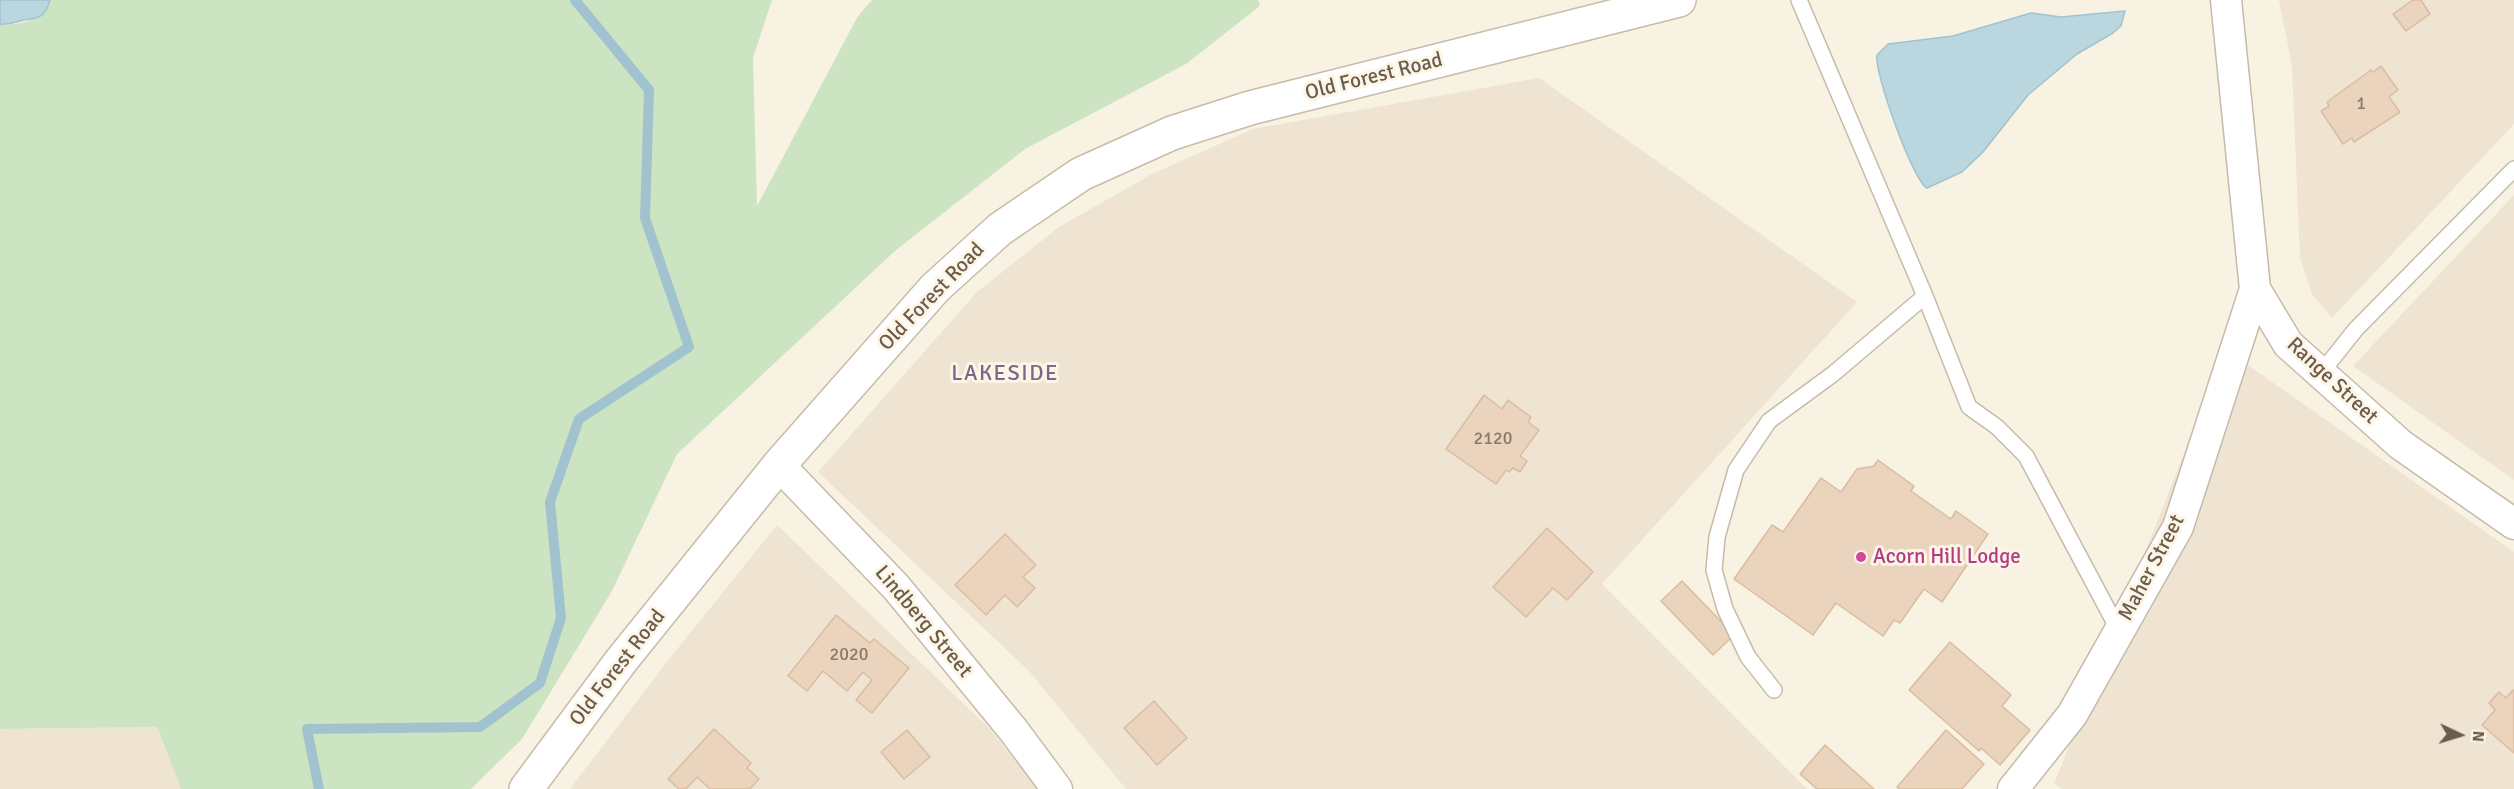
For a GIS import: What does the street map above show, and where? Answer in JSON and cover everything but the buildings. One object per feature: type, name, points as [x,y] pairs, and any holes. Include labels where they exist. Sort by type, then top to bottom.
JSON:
[{"type":"main road","name":"Old Forest Road","points":[[526,789],[621,661],[779,465],[935,288],[1000,229],[1081,174],[1172,133],[1250,108],[1679,0]]},
{"type":"street","name":"Range Street","points":[[2226,0],[2255,289],[2288,344],[2402,445],[2514,524]]},
{"type":"street","name":"Maher Street","points":[[2013,789],[2072,715],[2178,527],[2255,289]]},
{"type":"street","name":"Lindberg Street","points":[[779,465],[896,587],[1014,731],[1057,789]]},
{"type":"lane","points":[[1799,0],[1969,407],[1997,427],[2026,456],[2119,631]]},
{"type":"lane","points":[[2321,373],[2356,329],[2514,169]]},
{"type":"lane","points":[[1773,690],[1748,657],[1725,609],[1714,570],[1717,537],[1736,470],[1769,421],[1833,374],[1925,297]]},
{"type":"shaded area","points":[[2279,0],[2514,0],[2514,124],[2332,318],[2312,294],[2300,258],[2292,66]]},
{"type":"shaded area","points":[[1539,78],[1857,302],[1602,584],[1807,789],[1126,789],[1029,671],[818,472],[977,292],[1059,227],[1152,174],[1253,129]]},
{"type":"shaded area","points":[[2514,195],[2514,480],[2353,366]]},
{"type":"shaded area","points":[[2225,349],[2514,552],[2514,789],[2062,789],[2054,784]]},
{"type":"shaded area","points":[[777,525],[990,729],[1039,789],[570,789],[666,663]]},
{"type":"shaded area","points":[[157,727],[181,789],[0,789],[0,729]]},
{"type":"green space","points":[[50,0],[772,0],[753,58],[757,206],[858,16],[872,0],[1258,0],[1260,6],[1186,64],[1025,149],[895,251],[677,454],[612,591],[522,739],[471,789],[181,789],[157,727],[0,729],[0,24],[23,23],[30,20],[47,7]]},
{"type":"water","points":[[0,0],[50,0],[43,14],[36,18],[0,24]]},
{"type":"water","points":[[2125,11],[2121,26],[2113,33],[2077,54],[2028,95],[1983,152],[1962,172],[1927,188],[1904,148],[1882,82],[1877,55],[1888,44],[1953,36],[2031,13],[2061,17]]},
{"type":"waterway","points":[[319,789],[307,729],[480,727],[540,683],[561,618],[550,502],[579,419],[689,347],[645,218],[649,90],[575,0]]},
{"type":"place","name":"Acorn Hill Lodge","points":[[1861,557]]},
{"type":"district","name":"LAKESIDE","points":[[1005,374]]}]
